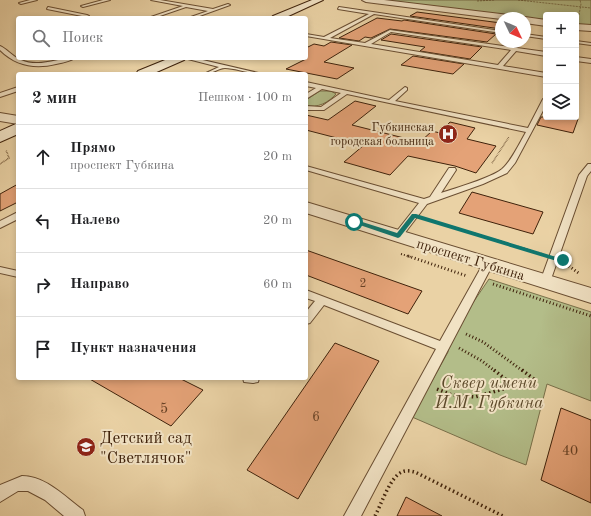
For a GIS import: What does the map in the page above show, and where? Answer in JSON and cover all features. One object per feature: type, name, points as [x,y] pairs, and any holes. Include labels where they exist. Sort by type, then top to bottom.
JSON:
[{"type":"main road","points":[[281,16],[318,0]]},
{"type":"main road","points":[[147,72],[175,60]]},
{"type":"main road","points":[[3,143],[16,130]]},
{"type":"street","points":[[366,0],[495,16]]},
{"type":"street","points":[[531,21],[543,23]]},
{"type":"street","points":[[579,26],[591,28]]},
{"type":"street","points":[[0,117],[16,120]]},
{"type":"street","name":"проспект Губкина","points":[[308,208],[399,245],[484,272],[545,282],[591,296]]},
{"type":"lane","points":[[21,3],[35,0]]},
{"type":"lane","points":[[83,6],[108,0]]},
{"type":"lane","points":[[152,0],[212,10]]},
{"type":"lane","points":[[196,16],[228,5]]},
{"type":"lane","points":[[156,16],[187,6]]},
{"type":"lane","points":[[48,8],[89,16]]},
{"type":"lane","points":[[339,8],[495,31]]},
{"type":"lane","points":[[325,38],[372,14]]},
{"type":"lane","points":[[403,23],[409,19]]},
{"type":"lane","points":[[366,45],[397,27]]},
{"type":"lane","points":[[390,31],[543,54]]},
{"type":"lane","points":[[308,35],[543,74]]},
{"type":"lane","points":[[531,36],[543,38]]},
{"type":"lane","points":[[579,42],[591,44]]},
{"type":"lane","points":[[0,48],[16,60],[39,65],[56,63]]},
{"type":"lane","points":[[499,67],[515,49]]},
{"type":"lane","points":[[579,58],[589,59]]},
{"type":"lane","points":[[34,72],[66,60]]},
{"type":"lane","points":[[196,60],[251,72]]},
{"type":"lane","points":[[211,72],[224,66]]},
{"type":"lane","points":[[308,84],[530,131]]},
{"type":"lane","points":[[308,96],[321,87]]},
{"type":"lane","points":[[391,101],[405,89]]},
{"type":"lane","points":[[0,95],[16,90]]},
{"type":"lane","points":[[308,108],[322,109],[347,92]]},
{"type":"lane","points":[[308,169],[424,202],[480,182],[504,171],[530,131],[543,105]]},
{"type":"lane","points":[[545,282],[583,175],[591,166]]},
{"type":"lane","points":[[433,199],[452,170]]},
{"type":"lane","points":[[399,245],[414,216],[424,202]]},
{"type":"lane","points":[[0,225],[16,216]]},
{"type":"lane","points":[[0,270],[16,274]]},
{"type":"lane","points":[[352,516],[484,272]]},
{"type":"lane","points":[[308,295],[445,344]]},
{"type":"lane","points":[[308,318],[322,300]]},
{"type":"lane","points":[[0,494],[14,485],[23,482],[33,484],[77,516]]},
{"type":"path","points":[[518,0],[591,8]]},
{"type":"path","points":[[579,14],[581,8],[580,0]]},
{"type":"path","points":[[0,164],[9,158],[3,143]]},
{"type":"path","points":[[414,216],[563,260],[572,269],[582,275]]},
{"type":"path","points":[[399,245],[484,272],[591,316]]},
{"type":"path","points":[[424,384],[452,395],[475,396],[535,380],[483,342],[454,328]]},
{"type":"path","points":[[445,344],[482,361],[514,386]]},
{"type":"path","points":[[375,516],[393,480],[403,472],[409,471],[415,472],[504,516]]},
{"type":"green space","points":[[377,0],[591,0],[591,26],[579,24],[579,12],[543,12],[543,20],[531,18],[531,12],[495,12],[495,14]]},
{"type":"green space","points":[[320,91],[331,91],[336,94],[330,100],[314,106],[308,106],[308,99]]},
{"type":"green space","name":"Сквер имени И.М. Губкина","points":[[489,279],[591,312],[591,401],[547,384],[526,465],[412,417],[448,352],[447,341]]},
{"type":"building","points":[[417,12],[495,22],[495,28],[410,16]]},
{"type":"building","points":[[377,18],[404,20],[495,34],[487,42],[390,29],[371,38],[365,37],[359,41],[339,38]]},
{"type":"building","points":[[391,34],[482,47],[470,59],[420,51],[425,47],[381,40]]},
{"type":"building","points":[[331,42],[352,45],[324,62],[354,68],[337,79],[308,73],[308,72],[286,69],[304,60],[308,60],[308,47],[314,44],[324,46]]},
{"type":"building","points":[[413,56],[464,64],[453,74],[401,65]]},
{"type":"building","points":[[355,101],[376,106],[352,125],[420,142],[432,131],[440,133],[450,122],[475,128],[467,139],[496,146],[476,173],[455,166],[408,156],[390,175],[344,162],[364,145],[308,131],[308,115],[328,120]]},
{"type":"building","points":[[541,117],[543,117],[543,120],[578,120],[573,133],[537,125]]},
{"type":"building","points":[[16,185],[16,203],[0,211],[0,194]]},
{"type":"building","points":[[472,192],[543,212],[533,234],[459,213]]},
{"type":"building","points":[[308,251],[422,291],[408,314],[308,276]]},
{"type":"building","points":[[335,343],[379,361],[298,499],[247,470]]},
{"type":"building","points":[[91,380],[183,380],[203,390],[171,426]]},
{"type":"building","points":[[561,408],[591,420],[591,503],[541,480]]},
{"type":"building","points":[[406,497],[442,516],[397,516]]},
{"type":"place","name":"Губкинская городская больница","points":[[448,134]]},
{"type":"place","name":"Детский сад \"Светлячок\"","points":[[86,447]]},
{"type":"route","points":[[354,222],[398,236],[414,216],[563,260]]}]
